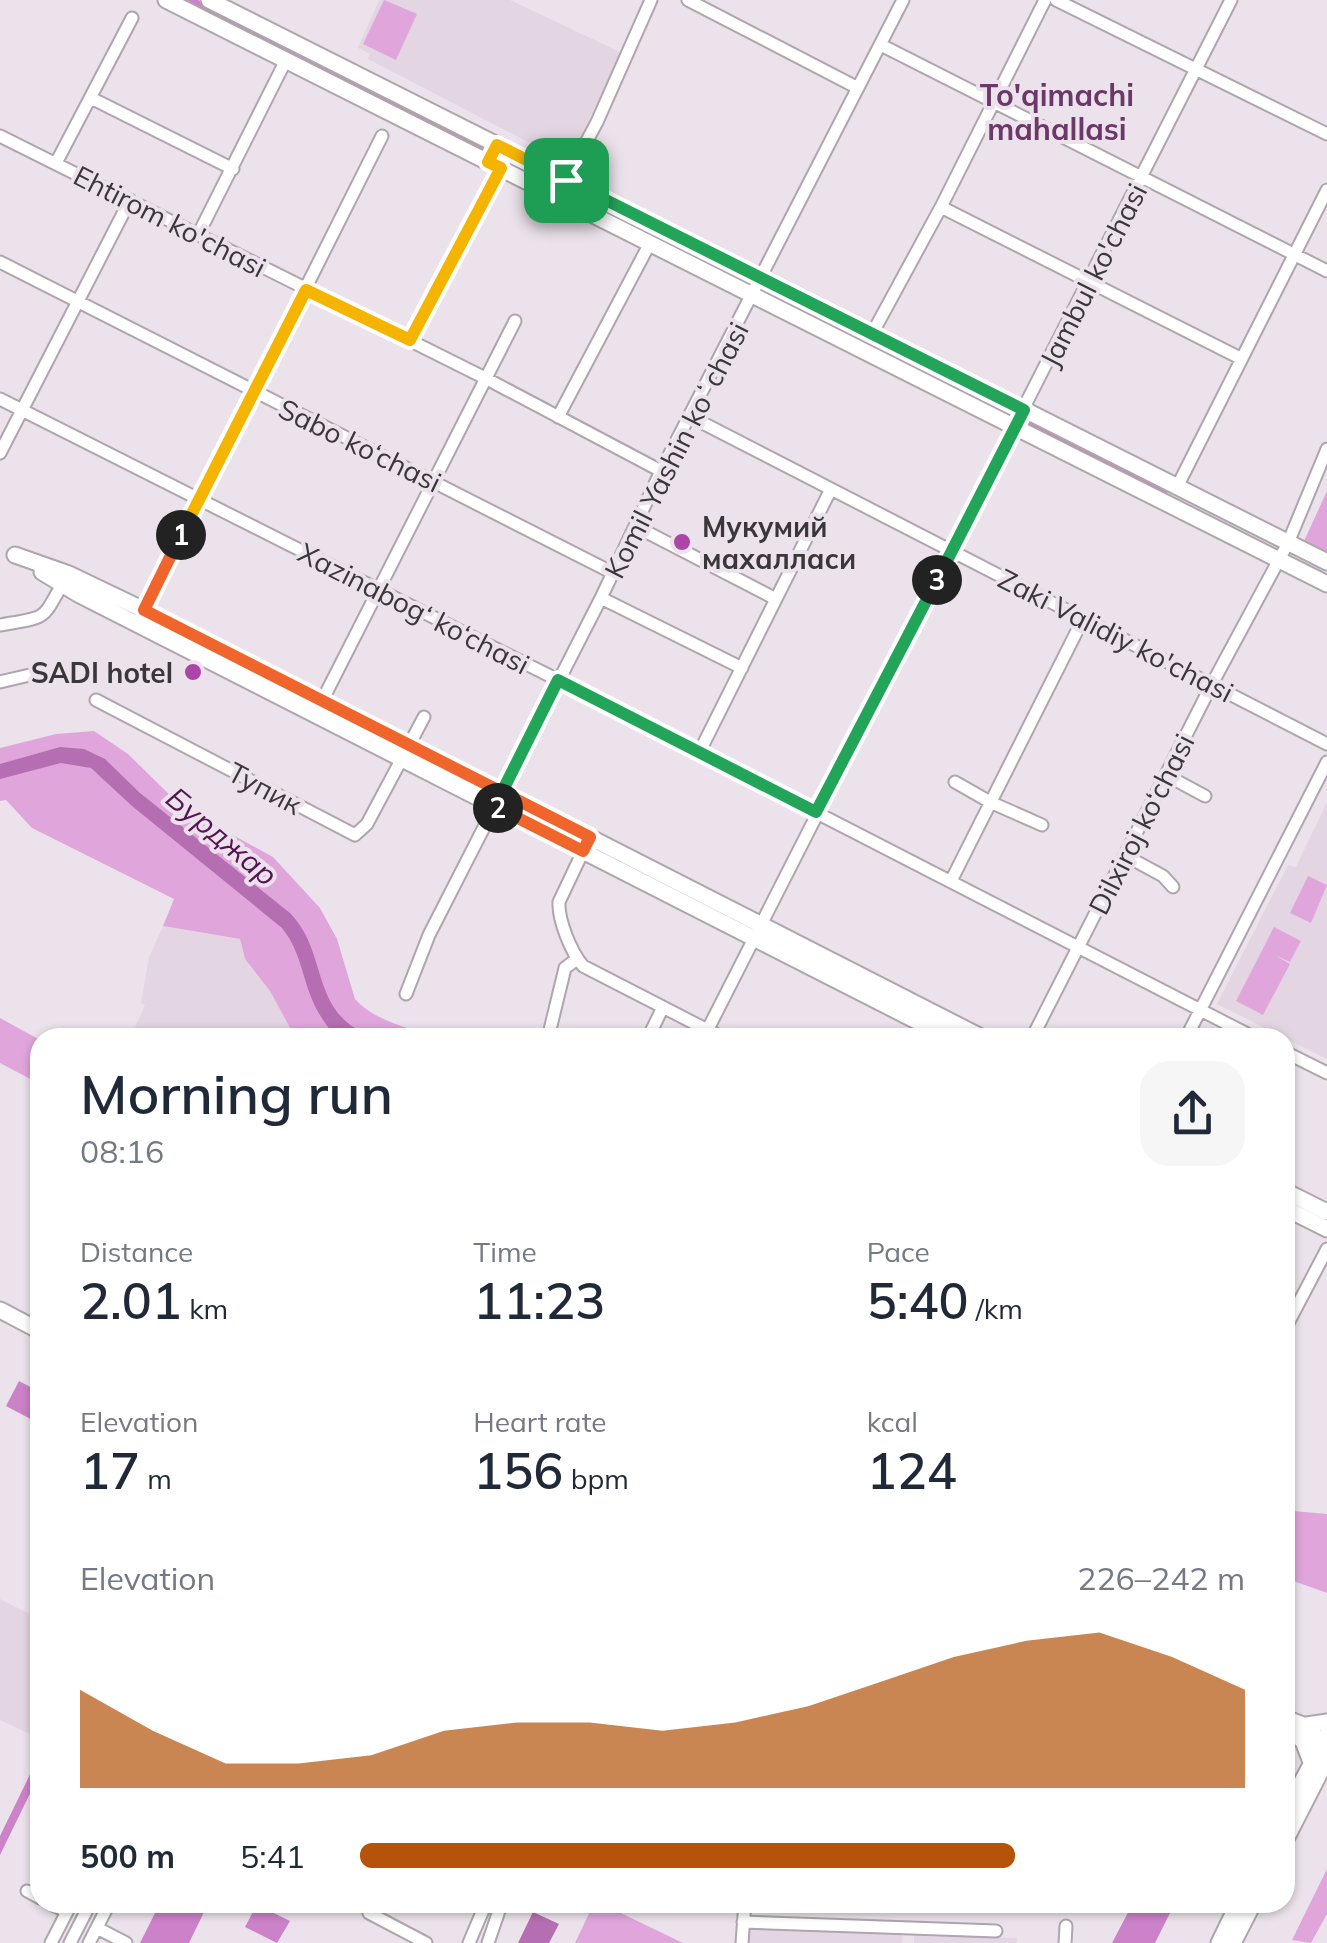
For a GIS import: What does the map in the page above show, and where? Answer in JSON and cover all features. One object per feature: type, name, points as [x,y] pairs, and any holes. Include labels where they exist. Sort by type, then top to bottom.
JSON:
[{"type":"street","points":[[166,0],[1327,584]]},
{"type":"street","points":[[209,0],[1327,562]]},
{"type":"street","points":[[566,180],[597,122],[651,0]]},
{"type":"street","points":[[688,0],[858,88]]},
{"type":"street","name":"Komil Yashin koʻchasi","points":[[406,994],[429,935],[601,598],[661,470],[754,296],[903,0]]},
{"type":"street","points":[[872,334],[941,208],[1045,0]]},
{"type":"street","points":[[1056,0],[1327,134]]},
{"type":"street","name":"Jambul ko'chasi","points":[[709,1028],[1231,0]]},
{"type":"street","points":[[56,163],[132,18]]},
{"type":"street","points":[[881,45],[1327,272]]},
{"type":"street","points":[[198,235],[286,60]]},
{"type":"street","points":[[91,98],[234,169]]},
{"type":"street","name":"Ehtirom ko'chasi","points":[[0,136],[661,470]]},
{"type":"street","points":[[144,610],[382,136]]},
{"type":"street","points":[[410,340],[495,165],[497,145]]},
{"type":"street","points":[[1177,486],[1327,190]]},
{"type":"street","points":[[0,453],[130,200]]},
{"type":"street","points":[[941,208],[1240,358]]},
{"type":"street","points":[[558,416],[650,244]]},
{"type":"street","name":"Sabo ko‘chasi","points":[[0,262],[613,573]]},
{"type":"street","points":[[318,708],[515,321]]},
{"type":"street","name":"Xazinabog‘ ko‘chasi","points":[[0,400],[558,680],[1236,1028]]},
{"type":"street","name":"Zaki Validiy ko'chasi","points":[[690,417],[1327,744]]},
{"type":"street","name":"Dilxiroj ko‘chasi","points":[[1037,1028],[1212,684],[1280,560],[1327,449]]},
{"type":"street","points":[[698,753],[831,489]]},
{"type":"street","points":[[635,526],[776,599]]},
{"type":"street","points":[[7,551],[758,931],[962,1028]]},
{"type":"street","points":[[66,579],[144,610],[318,708]]},
{"type":"street","points":[[0,625],[41,618],[53,607],[66,579]]},
{"type":"street","points":[[601,598],[742,668]]},
{"type":"street","points":[[951,880],[1083,619]]},
{"type":"street","points":[[0,682],[34,674]]},
{"type":"street","name":"Тупик","points":[[96,700],[355,834],[366,824],[406,752]]},
{"type":"street","points":[[406,752],[424,717]]},
{"type":"street","points":[[1191,1028],[1327,762]]},
{"type":"street","points":[[1166,776],[1205,796]]},
{"type":"street","points":[[954,782],[1042,826]]},
{"type":"street","points":[[586,844],[558,902],[577,959],[704,1028]]},
{"type":"street","points":[[1126,856],[1164,876],[1173,887]]},
{"type":"street","points":[[758,931],[932,1028]]},
{"type":"street","points":[[551,1028],[566,968],[577,959]]},
{"type":"street","points":[[653,1028],[663,1007]]},
{"type":"street","points":[[1295,1057],[1327,1073]]},
{"type":"street","points":[[1295,1196],[1327,1212]]},
{"type":"street","points":[[1295,1213],[1327,1229]]},
{"type":"street","points":[[1295,1310],[1327,1249]]},
{"type":"street","points":[[0,1310],[30,1325]]},
{"type":"street","points":[[0,1321],[30,1337]]},
{"type":"street","points":[[1295,1724],[1327,1722]]},
{"type":"street","points":[[1295,1818],[1321,1754],[1316,1734],[1307,1725]]},
{"type":"street","points":[[1295,1733],[1321,1754]]},
{"type":"street","points":[[1295,1797],[1321,1754]]},
{"type":"street","points":[[26,1891],[30,1893]]},
{"type":"street","points":[[51,1943],[66,1913]]},
{"type":"street","points":[[70,1943],[85,1913]]},
{"type":"street","points":[[89,1943],[104,1913]]},
{"type":"street","points":[[369,1913],[426,1943]]},
{"type":"street","points":[[469,1943],[484,1913]]},
{"type":"street","points":[[494,1913],[498,1918]]},
{"type":"street","points":[[488,1943],[499,1913]]},
{"type":"street","points":[[742,1943],[744,1913]]},
{"type":"street","points":[[1218,1943],[1233,1913]]},
{"type":"street","points":[[1233,1943],[1248,1913]]},
{"type":"street","points":[[744,1922],[996,1931]]},
{"type":"street","points":[[1065,1943],[1066,1926]]},
{"type":"street","points":[[97,1928],[126,1943]]},
{"type":"street","points":[[908,1943],[910,1929]]},
{"type":"shaded area","points":[[182,0],[198,0],[749,277],[749,282],[745,285]]},
{"type":"shaded area","points":[[379,0],[510,0],[622,53],[568,163],[368,59],[370,54],[358,48]]},
{"type":"shaded area","points":[[384,0],[417,14],[396,60],[363,44]]},
{"type":"shaded area","points":[[771,289],[1009,409],[1010,414],[1006,416],[769,296]]},
{"type":"shaded area","points":[[1031,420],[1173,490],[1162,495],[1028,428],[1026,423]]},
{"type":"shaded area","points":[[1327,491],[1327,553],[1304,541]]},
{"type":"shaded area","points":[[94,731],[128,754],[182,807],[273,857],[320,908],[337,939],[355,999],[373,1013],[408,1028],[290,1028],[270,991],[245,959],[240,939],[163,926],[174,899],[32,828],[6,800],[0,801],[0,748],[56,734]]},
{"type":"shaded area","name":"Бурджар","points":[[60,747],[84,749],[105,759],[140,793],[290,913],[311,946],[329,998],[338,1013],[356,1028],[330,1028],[324,1021],[282,928],[91,768],[61,763],[0,779],[0,764]]},
{"type":"shaded area","points":[[1327,802],[1327,1059],[1295,1043],[1295,1028],[1265,1028],[1217,1004],[1288,865],[1296,867]]},
{"type":"shaded area","points":[[1308,876],[1327,885],[1311,923],[1290,913]]},
{"type":"shaded area","points":[[163,926],[240,939],[245,959],[270,991],[290,1028],[135,1028],[145,1005],[141,1003],[149,957]]},
{"type":"shaded area","points":[[1274,927],[1301,941],[1290,962],[1275,955],[1290,964],[1263,1015],[1236,1001]]},
{"type":"shaded area","points":[[0,1018],[30,1034],[30,1079],[0,1063]]},
{"type":"shaded area","points":[[19,1381],[30,1387],[30,1419],[6,1406]]},
{"type":"shaded area","points":[[1295,1511],[1327,1514],[1327,1593],[1295,1582]]},
{"type":"shaded area","points":[[0,1599],[30,1614],[30,1734],[0,1720]]},
{"type":"shaded area","points":[[30,1774],[30,1794],[0,1855],[0,1836]]},
{"type":"shaded area","points":[[1327,1869],[1327,1914],[1311,1943],[1292,1940]]},
{"type":"shaded area","points":[[155,1913],[204,1913],[189,1943],[140,1943]]},
{"type":"shaded area","points":[[252,1913],[274,1913],[290,1921],[277,1943],[245,1927]]},
{"type":"shaded area","points":[[533,1913],[559,1924],[549,1943],[518,1943]]},
{"type":"shaded area","points":[[589,1913],[621,1913],[683,1943],[575,1943]]},
{"type":"shaded area","points":[[1128,1913],[1170,1913],[1155,1943],[1112,1943]]},
{"type":"shaded area","points":[[748,1925],[903,1932],[902,1943],[746,1943]]},
{"type":"shaded area","points":[[914,1936],[1017,1938],[1016,1943],[914,1943]]},
{"type":"place","name":"Мукумий махалласи","points":[[682,542]]},
{"type":"place","name":"SADI hotel","points":[[193,672]]},
{"type":"district","name":"To'qimachi mahallasi","points":[[1057,112]]},
{"type":"route","points":[[566,180],[497,145],[488,162],[501,168],[410,340],[306,290],[144,610],[502,792],[590,837],[583,851],[495,806],[502,792],[558,680],[816,812],[1024,410],[566,180]]}]
